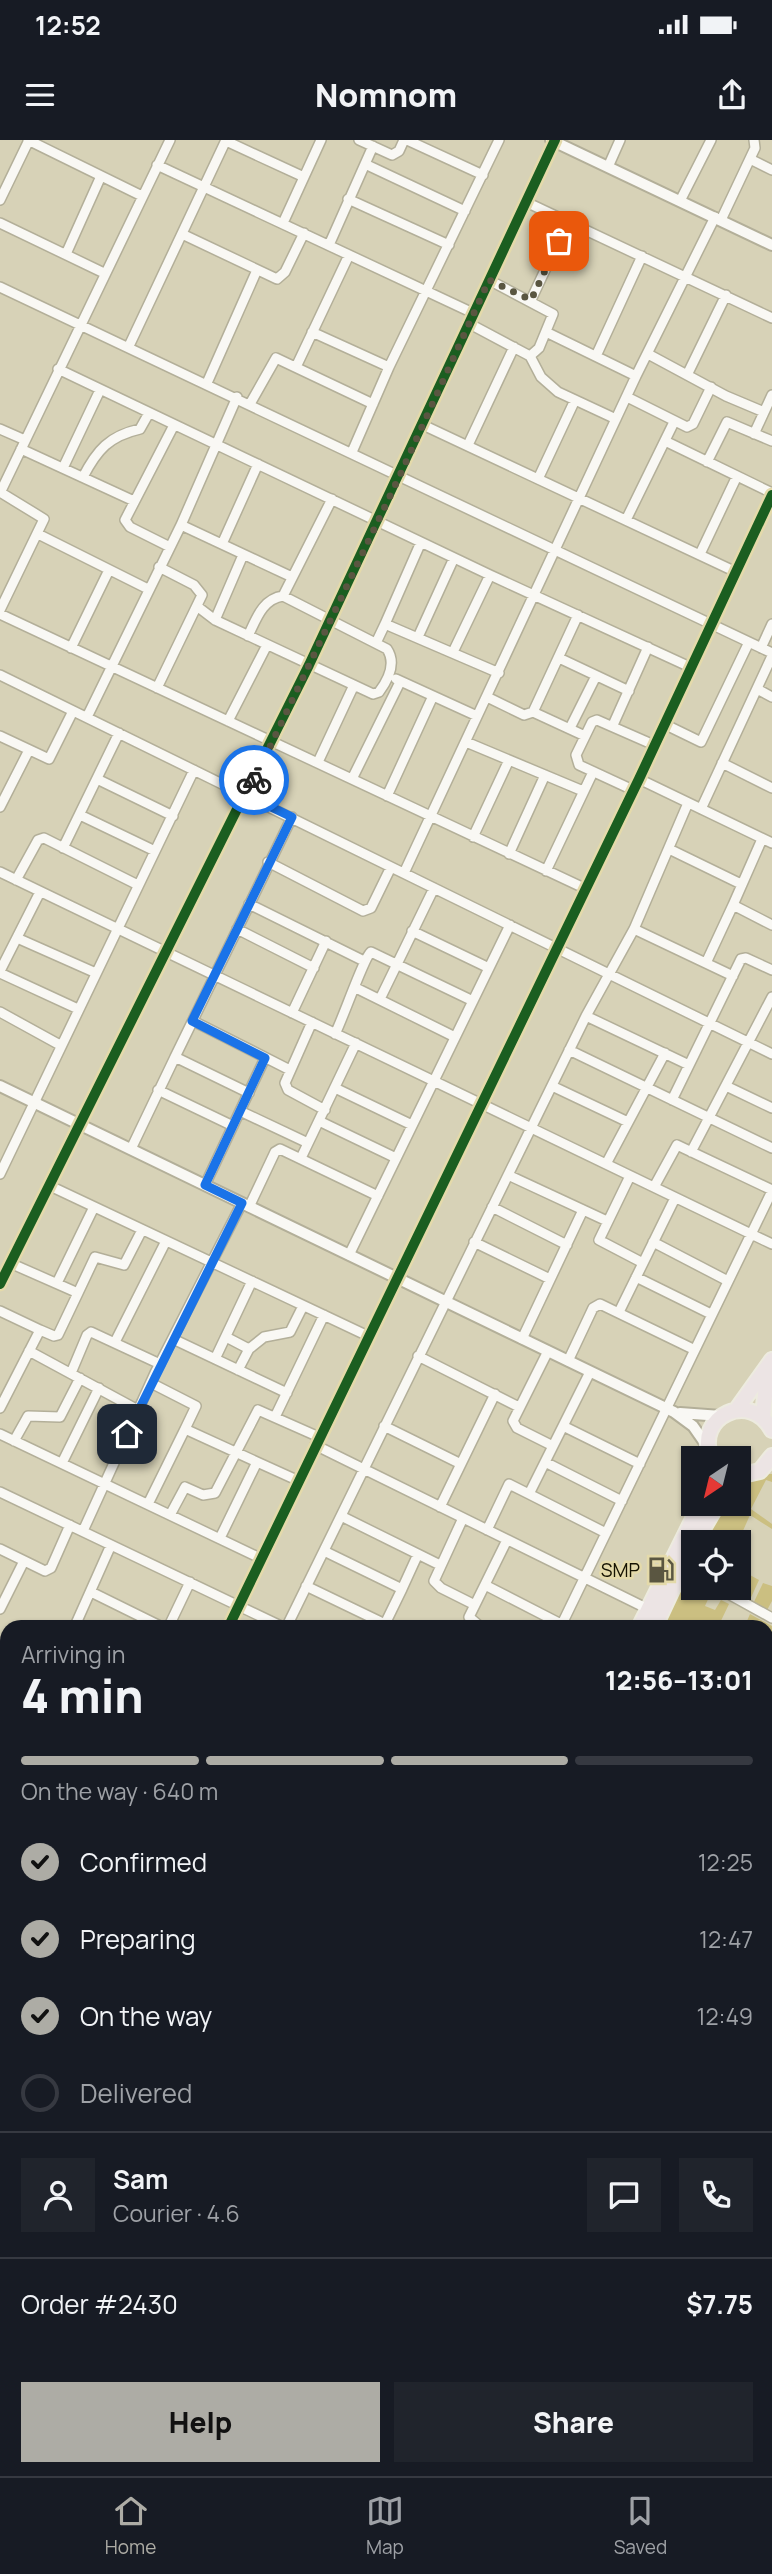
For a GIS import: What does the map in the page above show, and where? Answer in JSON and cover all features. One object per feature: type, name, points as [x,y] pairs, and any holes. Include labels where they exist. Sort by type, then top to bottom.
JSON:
[{"type":"highway","points":[[709,1446],[709,1431],[721,1416],[737,1409],[771,1363]]},
{"type":"highway","points":[[763,1417],[764,1384],[771,1363]]},
{"type":"highway","points":[[737,1409],[751,1411],[763,1417],[772,1430]]},
{"type":"highway","points":[[751,1474],[762,1469],[772,1456]]},
{"type":"highway","points":[[643,1620],[694,1516]]},
{"type":"highway","points":[[659,1620],[681,1581]]},
{"type":"street","points":[[0,200],[29,140],[142,196]]},
{"type":"street","points":[[170,140],[0,493],[44,517],[0,612],[71,648],[584,888]]},
{"type":"street","points":[[129,346],[226,140],[304,177]]},
{"type":"street","points":[[284,223],[321,140]]},
{"type":"street","points":[[359,140],[392,155],[406,140],[483,174]]},
{"type":"street","points":[[352,452],[389,367],[499,140]]},
{"type":"street","points":[[0,1284],[309,666],[400,475],[553,140],[772,245]]},
{"type":"street","points":[[608,167],[620,140]]},
{"type":"street","points":[[404,873],[636,376],[750,159],[755,148],[754,140]]},
{"type":"street","points":[[680,201],[708,141]]},
{"type":"street","points":[[329,245],[373,146]]},
{"type":"street","points":[[750,159],[772,170]]},
{"type":"street","points":[[365,164],[465,211]]},
{"type":"street","points":[[157,165],[473,313]]},
{"type":"street","points":[[66,254],[101,176]]},
{"type":"street","points":[[348,199],[449,245]]},
{"type":"street","points":[[526,202],[772,318]]},
{"type":"street","points":[[531,300],[568,221]]},
{"type":"street","points":[[0,223],[104,273]]},
{"type":"street","points":[[182,234],[277,279],[282,277],[304,233]]},
{"type":"street","points":[[296,367],[349,255]]},
{"type":"street","points":[[596,356],[642,256]]},
{"type":"street","points":[[206,383],[257,270]]},
{"type":"street","points":[[489,280],[553,314],[537,351],[530,356]]},
{"type":"street","points":[[0,287],[557,548],[772,654],[701,809]]},
{"type":"street","points":[[687,375],[726,295]]},
{"type":"street","points":[[468,323],[530,356],[545,381],[575,400],[616,419]]},
{"type":"street","points":[[312,332],[389,367]]},
{"type":"street","points":[[546,332],[636,376]]},
{"type":"street","points":[[468,445],[513,347]]},
{"type":"street","points":[[648,354],[764,412]]},
{"type":"street","points":[[250,404],[273,359],[296,367],[373,404]]},
{"type":"street","points":[[58,369],[489,575],[690,667]]},
{"type":"street","points":[[626,397],[687,427],[693,425],[710,387]]},
{"type":"street","points":[[63,468],[100,390]]},
{"type":"street","points":[[754,434],[772,395]]},
{"type":"street","points":[[87,718],[181,525],[237,397]]},
{"type":"street","points":[[538,479],[575,400]]},
{"type":"street","points":[[83,477],[96,452],[113,438],[140,429],[149,413]]},
{"type":"street","points":[[626,520],[674,422]]},
{"type":"street","points":[[707,462],[727,422],[772,441]]},
{"type":"street","points":[[170,547],[128,526],[126,517],[174,425]]},
{"type":"street","points":[[422,425],[736,572]]},
{"type":"street","points":[[0,429],[63,468],[134,501]]},
{"type":"street","points":[[232,1620],[555,947],[639,779],[772,494],[665,442]]},
{"type":"street","points":[[222,544],[258,464]]},
{"type":"street","points":[[700,554],[737,476]]},
{"type":"street","points":[[283,596],[332,499]]},
{"type":"street","points":[[181,525],[292,577]]},
{"type":"street","points":[[38,534],[148,589]]},
{"type":"street","points":[[376,643],[421,542]]},
{"type":"street","points":[[215,620],[243,555]]},
{"type":"street","points":[[418,637],[454,558]]},
{"type":"street","points":[[157,688],[198,607],[201,591],[159,567]]},
{"type":"street","points":[[71,648],[109,570]]},
{"type":"street","points":[[453,652],[489,575]]},
{"type":"street","points":[[198,607],[215,620],[309,666],[376,694],[389,676],[393,663],[390,653],[376,643],[283,596],[275,597],[264,606],[248,636]]},
{"type":"street","points":[[533,712],[578,615]]},
{"type":"street","points":[[385,624],[499,673]]},
{"type":"street","points":[[761,648],[772,624]]},
{"type":"street","points":[[664,724],[701,742],[749,642]]},
{"type":"street","points":[[228,722],[267,645]]},
{"type":"street","points":[[613,725],[648,647]]},
{"type":"street","points":[[559,658],[629,691]]},
{"type":"street","points":[[0,675],[772,1054]]},
{"type":"street","points":[[389,676],[477,716]]},
{"type":"street","points":[[570,728],[596,676]]},
{"type":"street","points":[[352,779],[400,681]]},
{"type":"street","points":[[318,762],[354,685]]},
{"type":"street","points":[[757,689],[772,697]]},
{"type":"street","points":[[387,796],[432,696]]},
{"type":"street","points":[[487,697],[524,715],[533,712],[585,736]]},
{"type":"street","points":[[0,736],[50,758],[73,711]]},
{"type":"street","points":[[633,790],[579,765],[575,759],[585,736],[597,720],[654,745]]},
{"type":"street","points":[[63,848],[119,733]]},
{"type":"street","points":[[466,741],[583,791]]},
{"type":"street","points":[[0,807],[29,750]]},
{"type":"street","points":[[473,837],[509,760]]},
{"type":"street","points":[[722,763],[772,788]]},
{"type":"street","points":[[0,1174],[3,1158],[34,1102],[194,770]]},
{"type":"street","points":[[546,871],[593,772]]},
{"type":"street","points":[[509,854],[545,775]]},
{"type":"street","points":[[97,779],[173,816]]},
{"type":"street","points":[[639,779],[767,841],[741,884],[706,963]]},
{"type":"street","points":[[289,1620],[569,1050],[634,929],[688,803]]},
{"type":"street","points":[[80,815],[155,851]]},
{"type":"street","points":[[131,1149],[292,817]]},
{"type":"street","points":[[16,880],[38,840],[44,838],[138,885]]},
{"type":"street","points":[[669,849],[741,884]]},
{"type":"street","points":[[268,862],[363,911],[371,908],[391,867]]},
{"type":"street","points":[[0,872],[772,1244]]},
{"type":"street","points":[[380,999],[434,888]]},
{"type":"street","points":[[40,892],[0,972],[78,1009]]},
{"type":"street","points":[[249,904],[364,961]]},
{"type":"street","points":[[733,905],[772,925]]},
{"type":"street","points":[[349,1255],[510,925]]},
{"type":"street","points":[[237,929],[314,968]]},
{"type":"street","points":[[634,929],[733,976]]},
{"type":"street","points":[[412,931],[489,968]]},
{"type":"street","points":[[17,938],[96,973]]},
{"type":"street","points":[[292,1013],[326,941]]},
{"type":"street","points":[[335,1034],[356,988],[364,961],[371,952],[473,1001]]},
{"type":"street","points":[[672,1100],[744,957],[772,970]]},
{"type":"street","points":[[356,988],[455,1037]]},
{"type":"street","points":[[691,1152],[771,1001]]},
{"type":"street","points":[[0,1012],[60,1045]]},
{"type":"street","points":[[586,1016],[689,1065]]},
{"type":"street","points":[[192,1021],[290,1070]]},
{"type":"street","points":[[312,1022],[285,1083],[288,1090],[325,1110]]},
{"type":"street","points":[[301,1158],[356,1043]]},
{"type":"street","points":[[569,1050],[772,1148]]},
{"type":"street","points":[[606,1164],[665,1053]]},
{"type":"street","points":[[175,1057],[248,1093]]},
{"type":"street","points":[[205,1185],[265,1058]]},
{"type":"street","points":[[0,1086],[670,1410],[693,1426],[705,1446]]},
{"type":"street","points":[[552,1086],[628,1122]]},
{"type":"street","points":[[726,1086],[772,1108]]},
{"type":"street","points":[[335,1088],[412,1125]]},
{"type":"street","points":[[158,1090],[233,1126]]},
{"type":"street","points":[[240,1111],[309,1143]]},
{"type":"street","points":[[319,1121],[396,1158]]},
{"type":"street","points":[[564,1620],[640,1464],[670,1410],[693,1349],[772,1191],[691,1152],[674,1147],[654,1187]]},
{"type":"street","points":[[83,1531],[150,1383],[213,1263],[277,1150],[301,1158],[378,1196]]},
{"type":"street","points":[[508,1175],[607,1221]]},
{"type":"street","points":[[630,1176],[599,1237],[602,1244],[643,1263]]},
{"type":"street","points":[[48,1185],[368,1336]]},
{"type":"street","points":[[619,1311],[675,1198]]},
{"type":"street","points":[[57,1283],[94,1207]]},
{"type":"street","points":[[492,1207],[567,1245]]},
{"type":"street","points":[[522,1339],[583,1210]]},
{"type":"street","points":[[0,1311],[54,1336],[58,1335],[95,1257],[124,1265],[142,1230]]},
{"type":"street","points":[[115,1342],[166,1241]]},
{"type":"street","points":[[474,1242],[550,1279]]},
{"type":"street","points":[[653,1242],[728,1281]]},
{"type":"street","points":[[10,1263],[78,1293]]},
{"type":"street","points":[[636,1276],[711,1314]]},
{"type":"street","points":[[215,1359],[252,1281]]},
{"type":"street","points":[[568,1361],[596,1304],[619,1311],[693,1349]]},
{"type":"street","points":[[238,1370],[249,1349],[264,1337],[290,1332],[303,1306]]},
{"type":"street","points":[[275,1417],[324,1315]]},
{"type":"street","points":[[0,1408],[3,1396],[40,1330]]},
{"type":"street","points":[[71,1373],[87,1335],[97,1333],[160,1364]]},
{"type":"street","points":[[226,1337],[249,1349]]},
{"type":"street","points":[[173,1339],[287,1393]]},
{"type":"street","points":[[29,1351],[138,1410]]},
{"type":"street","points":[[548,1351],[519,1407],[514,1425],[553,1446]]},
{"type":"street","points":[[418,1356],[519,1407]]},
{"type":"street","points":[[528,1494],[590,1371]]},
{"type":"street","points":[[14,1441],[28,1416],[60,1417],[80,1378]]},
{"type":"street","points":[[148,1504],[196,1406],[150,1383]]},
{"type":"street","points":[[62,1463],[99,1388]]},
{"type":"street","points":[[440,1507],[495,1394]]},
{"type":"street","points":[[170,1514],[186,1488],[203,1495],[215,1493],[256,1412],[262,1410],[363,1469],[648,1609]]},
{"type":"street","points":[[670,1410],[697,1416],[721,1416]]},
{"type":"street","points":[[384,1426],[461,1464]]},
{"type":"street","points":[[563,1426],[640,1464]]},
{"type":"street","points":[[185,1429],[299,1480]]},
{"type":"street","points":[[0,1434],[262,1559]]},
{"type":"street","points":[[220,1538],[257,1462]]},
{"type":"street","points":[[545,1462],[622,1501]]},
{"type":"street","points":[[487,1530],[509,1483],[606,1533]]},
{"type":"street","points":[[0,1492],[268,1620]]},
{"type":"street","points":[[341,1516],[440,1565]]},
{"type":"street","points":[[463,1518],[434,1577],[436,1585],[475,1605]]},
{"type":"street","points":[[0,1549],[48,1570],[70,1525]]},
{"type":"street","points":[[472,1620],[469,1618],[507,1540]]},
{"type":"street","points":[[78,1620],[111,1545]]},
{"type":"street","points":[[324,1551],[402,1589]]},
{"type":"street","points":[[387,1620],[418,1554]]},
{"type":"street","points":[[0,1609],[24,1561]]},
{"type":"street","points":[[170,1620],[190,1582]]},
{"type":"street","points":[[485,1585],[550,1620]]},
{"type":"street","points":[[306,1586],[372,1620]]},
{"type":"street","points":[[91,1592],[149,1620]]},
{"type":"street","points":[[739,1600],[772,1618]]},
{"type":"shaded area","points":[[772,1474],[772,1482],[766,1480],[751,1509],[751,1478]]},
{"type":"shaded area","points":[[751,1509],[772,1524],[772,1529],[751,1516]]},
{"type":"shaded area","points":[[717,1516],[750,1516],[743,1530],[709,1530]]},
{"type":"shaded area","points":[[751,1576],[759,1580],[751,1597]]},
{"type":"shaded area","points":[[763,1583],[772,1586],[772,1601],[766,1612],[752,1606]]},
{"type":"shaded area","points":[[681,1584],[681,1600],[708,1600],[705,1606],[715,1610],[721,1600],[729,1604],[721,1620],[664,1620]]},
{"type":"shaded area","points":[[750,1614],[761,1620],[747,1620]]},
{"type":"cycle path","points":[[0,1284],[309,665],[555,140]]},
{"type":"cycle path","points":[[232,1620],[639,779],[772,495]]},
{"type":"way so far","points":[[254,780],[400,475],[489,280],[531,300],[559,241]]},
{"type":"place","name":"SMP","points":[[661,1570]]},
{"type":"route","points":[[127,1434],[155,1373],[242,1203],[205,1185],[265,1058],[192,1021],[292,817],[246,795],[254,780]]}]
